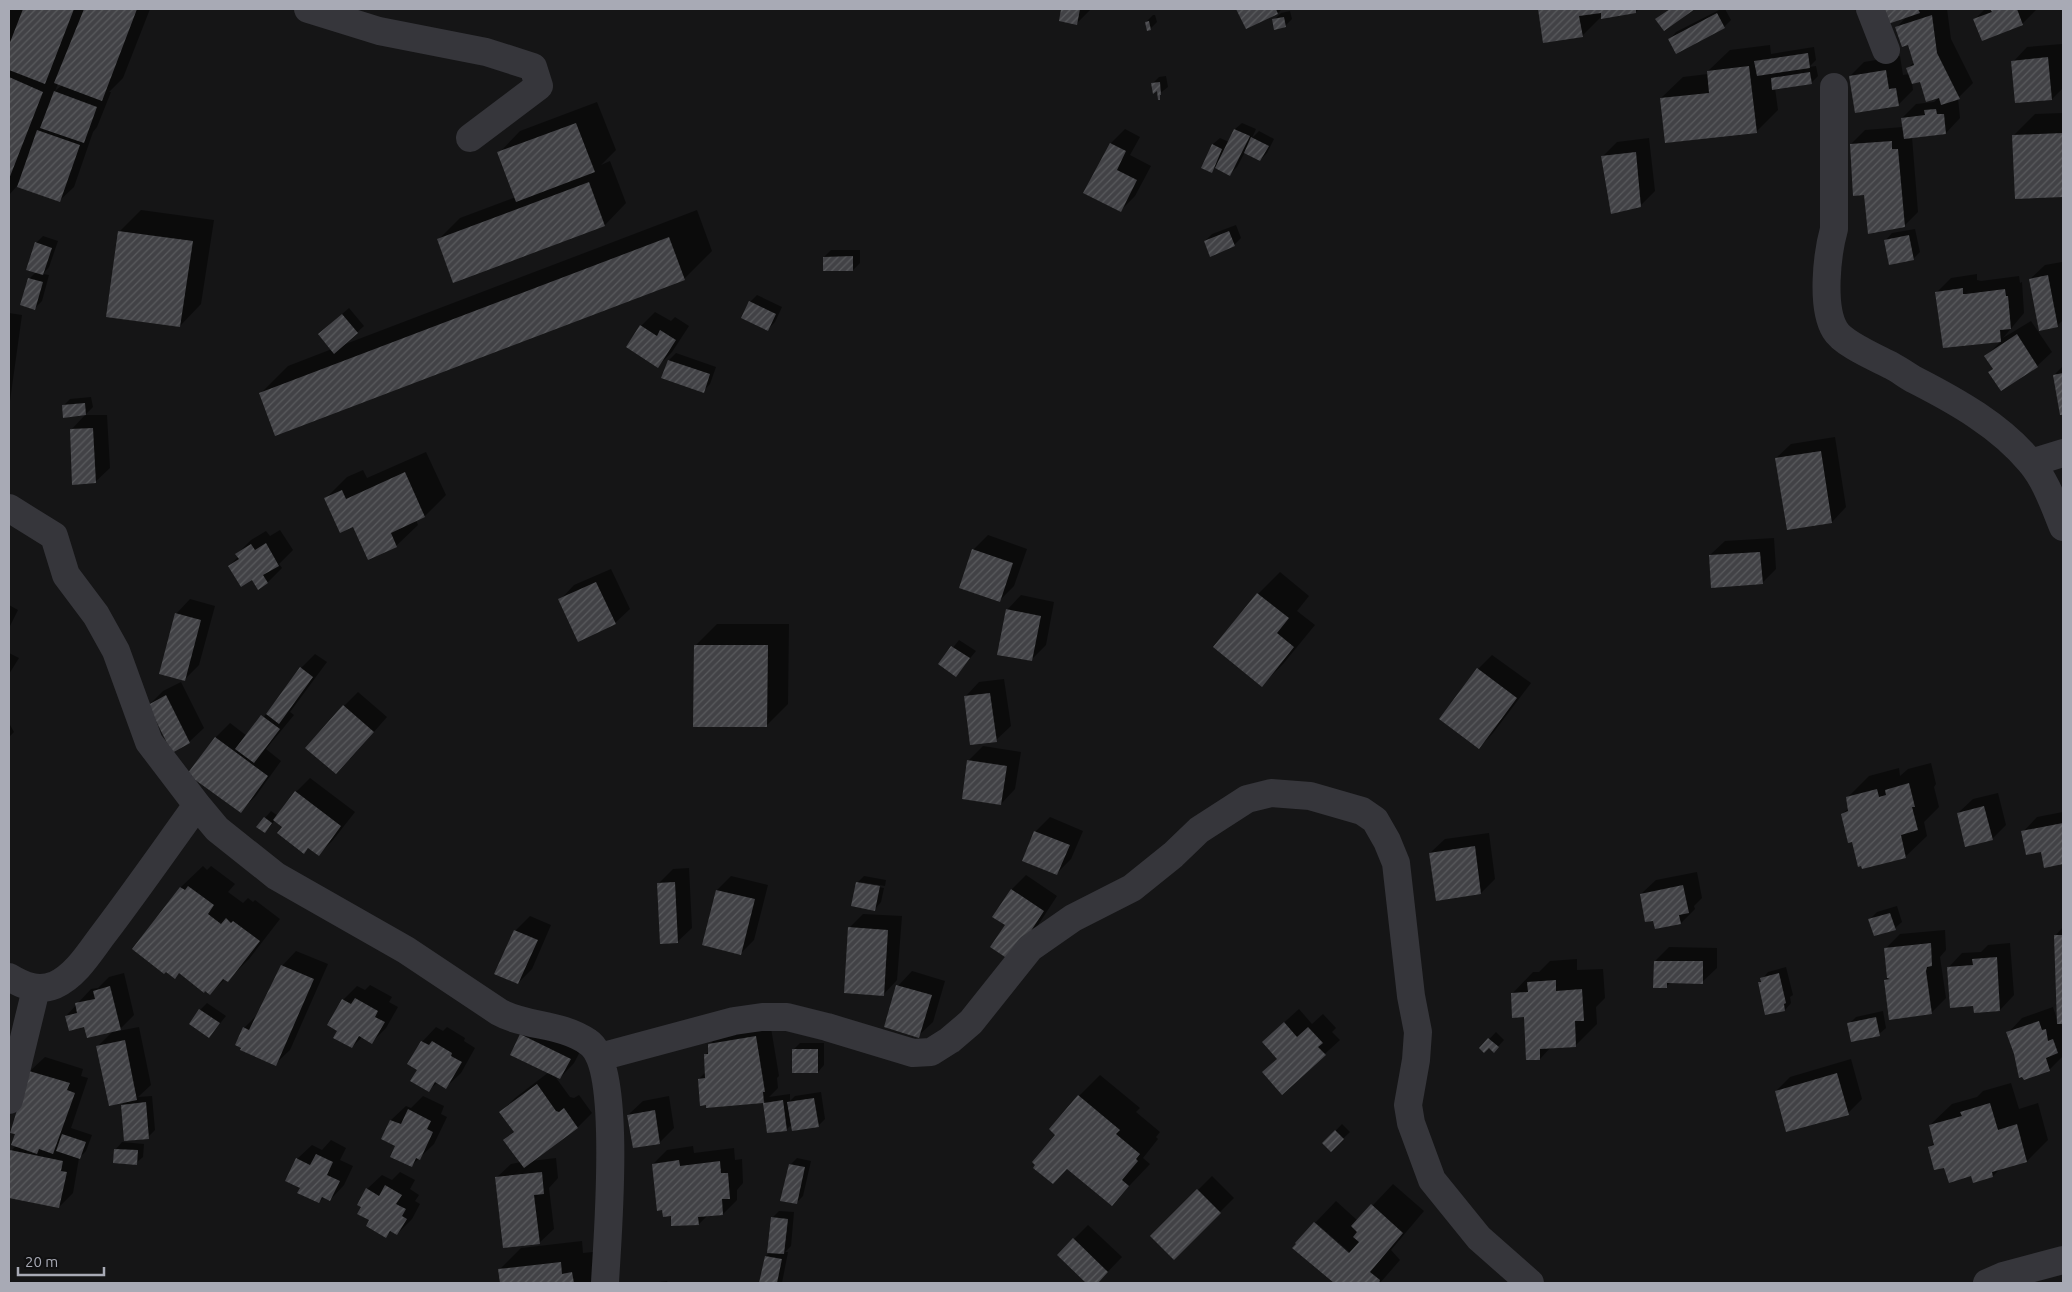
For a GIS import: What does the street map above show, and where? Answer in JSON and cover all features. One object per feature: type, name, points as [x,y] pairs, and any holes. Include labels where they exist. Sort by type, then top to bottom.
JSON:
[{"type":"street","points":[[308,9],[378,31],[486,52],[533,67],[538,86],[470,138]]},
{"type":"street","points":[[1870,9],[1886,50]]},
{"type":"street","points":[[1834,86],[1834,229],[1830,245],[1827,299],[1835,331],[1869,354],[1893,366],[1989,423],[2031,463],[2050,496],[2063,527]]},
{"type":"street","points":[[2031,463],[2063,453]]},
{"type":"street","points":[[9,508],[54,536],[66,575],[96,615],[116,650],[150,742],[197,806],[217,829],[276,876],[406,950],[510,1018],[561,1029],[589,1042],[600,1057],[608,1100],[610,1148],[605,1283]]},
{"type":"street","points":[[600,1057],[734,1021],[762,1017],[787,1017],[913,1053],[931,1052],[950,1040],[971,1022],[1030,948],[1074,918],[1132,888],[1173,855],[1198,830],[1248,799],[1271,793],[1310,796],[1362,811],[1375,820],[1387,840],[1396,863],[1411,996],[1418,1032],[1416,1060],[1408,1105],[1411,1123],[1432,1180],[1479,1238],[1530,1283]]},
{"type":"street","points":[[9,977],[23,985],[36,989],[55,985],[77,968],[128,902],[197,806]]},
{"type":"street","points":[[9,1100],[36,989]]},
{"type":"street","points":[[1987,1283],[2003,1276],[2063,1260]]},
{"type":"building","points":[[23,9],[74,9],[45,84],[9,70],[9,45]]},
{"type":"building","points":[[84,9],[137,9],[102,101],[54,83]]},
{"type":"building","points":[[1061,9],[1080,9],[1077,25],[1059,21]]},
{"type":"building","points":[[1236,9],[1276,9],[1278,14],[1246,29]]},
{"type":"building","points":[[1538,9],[1636,9],[1636,13],[1601,19],[1601,13],[1579,16],[1583,37],[1543,43]]},
{"type":"building","points":[[1670,9],[1695,9],[1664,31],[1655,19]]},
{"type":"building","points":[[1883,9],[1918,9],[1920,13],[1888,24]]},
{"type":"building","points":[[1990,9],[2017,9],[2023,25],[1982,41],[1973,19],[1992,12]]},
{"type":"building","points":[[1717,13],[1725,28],[1676,54],[1668,39]]},
{"type":"building","points":[[1932,15],[1937,53],[1960,99],[1941,105],[1939,98],[1926,102],[1920,82],[1912,84],[1906,68],[1914,65],[1908,45],[1902,47],[1895,27]]},
{"type":"building","points":[[1284,17],[1286,27],[1274,30],[1272,19]]},
{"type":"building","points":[[1149,21],[1151,30],[1147,31],[1145,22]]},
{"type":"building","points":[[1808,53],[1810,68],[1757,76],[1754,61]]},
{"type":"building","points":[[2048,57],[2052,100],[2015,103],[2011,61]]},
{"type":"building","points":[[1749,66],[1757,133],[1665,143],[1660,98],[1709,93],[1707,71]]},
{"type":"building","points":[[1886,70],[1889,89],[1896,88],[1899,106],[1855,113],[1849,76]]},
{"type":"building","points":[[1810,72],[1812,84],[1772,90],[1771,78]]},
{"type":"building","points":[[9,77],[43,92],[9,179]]},
{"type":"building","points":[[1160,82],[1161,95],[1160,100],[1158,100],[1157,91],[1153,94],[1151,83]]},
{"type":"building","points":[[54,91],[97,107],[84,143],[40,128]]},
{"type":"building","points":[[1936,109],[1937,114],[1944,114],[1946,134],[1904,139],[1901,118],[1925,115],[1924,110]]},
{"type":"building","points":[[576,123],[595,172],[516,202],[497,152]]},
{"type":"building","points":[[1234,129],[1250,136],[1230,176],[1215,168]]},
{"type":"building","points":[[37,130],[80,145],[60,202],[17,187]]},
{"type":"building","points":[[2063,133],[2063,197],[2015,199],[2012,135]]},
{"type":"building","points":[[1251,137],[1269,146],[1260,161],[1244,153]]},
{"type":"building","points":[[1892,141],[1892,149],[1898,149],[1905,227],[1868,234],[1864,195],[1853,196],[1850,144]]},
{"type":"building","points":[[1110,143],[1126,151],[1117,170],[1137,180],[1121,212],[1083,193]]},
{"type":"building","points":[[1212,144],[1222,149],[1212,173],[1201,168]]},
{"type":"building","points":[[1636,152],[1641,207],[1611,214],[1601,156]]},
{"type":"building","points":[[589,182],[605,226],[453,283],[437,239]]},
{"type":"building","points":[[118,231],[193,241],[180,327],[106,317]]},
{"type":"building","points":[[1229,231],[1235,246],[1210,257],[1204,241]]},
{"type":"building","points":[[1909,235],[1914,260],[1889,265],[1884,240]]},
{"type":"building","points":[[669,237],[685,280],[275,436],[259,393]]},
{"type":"building","points":[[35,242],[52,248],[43,275],[26,270]]},
{"type":"building","points":[[853,256],[853,271],[823,271],[823,257]]},
{"type":"building","points":[[2048,275],[2058,327],[2039,331],[2029,279]]},
{"type":"building","points":[[28,278],[43,282],[35,310],[20,305]]},
{"type":"building","points":[[1963,288],[1963,294],[2005,289],[2006,296],[2008,296],[2011,329],[2000,330],[2001,342],[1943,348],[1935,292]]},
{"type":"building","points":[[749,301],[776,314],[768,331],[741,318]]},
{"type":"building","points":[[342,314],[358,333],[334,354],[318,334]]},
{"type":"building","points":[[640,325],[657,336],[660,330],[676,340],[658,368],[626,347]]},
{"type":"building","points":[[2017,334],[2038,367],[2001,391],[1988,372],[1993,369],[1984,356]]},
{"type":"building","points":[[668,360],[710,374],[704,393],[661,378]]},
{"type":"building","points":[[2063,373],[2063,415],[2060,415],[2053,375]]},
{"type":"building","points":[[85,403],[86,415],[63,418],[62,405]]},
{"type":"building","points":[[93,428],[96,483],[72,485],[70,429]]},
{"type":"building","points":[[1821,451],[1832,523],[1787,530],[1775,458]]},
{"type":"building","points":[[405,472],[425,517],[391,533],[397,547],[368,560],[353,527],[340,533],[324,498],[342,490],[346,499]]},
{"type":"building","points":[[266,543],[279,566],[263,575],[268,583],[258,590],[252,580],[241,587],[228,566],[239,559],[235,554],[251,544],[255,550]]},
{"type":"building","points":[[972,549],[1013,563],[1000,602],[959,588]]},
{"type":"building","points":[[1760,552],[1763,584],[1711,588],[1709,555]]},
{"type":"building","points":[[596,582],[616,624],[578,642],[558,599]]},
{"type":"building","points":[[1257,593],[1289,618],[1277,633],[1294,647],[1262,687],[1213,647]]},
{"type":"building","points":[[1006,609],[1041,616],[1032,661],[997,655]]},
{"type":"building","points":[[175,613],[201,620],[185,681],[159,674]]},
{"type":"building","points":[[694,645],[768,645],[767,727],[693,727]]},
{"type":"building","points":[[951,646],[970,658],[956,677],[938,664]]},
{"type":"building","points":[[300,667],[313,677],[279,724],[266,714]]},
{"type":"building","points":[[1477,668],[1517,698],[1479,749],[1439,719]]},
{"type":"building","points":[[990,693],[997,742],[970,745],[964,696]]},
{"type":"building","points":[[166,695],[190,743],[172,753],[148,705]]},
{"type":"building","points":[[343,705],[374,732],[336,774],[305,748]]},
{"type":"building","points":[[261,715],[280,729],[254,763],[235,749]]},
{"type":"building","points":[[215,737],[268,776],[241,813],[187,774]]},
{"type":"building","points":[[967,760],[1007,766],[1001,805],[962,799]]},
{"type":"building","points":[[1909,783],[1915,807],[1912,807],[1918,830],[1901,835],[1906,858],[1862,869],[1861,866],[1858,867],[1852,842],[1848,843],[1841,814],[1848,811],[1846,797],[1877,789],[1879,797],[1886,795],[1885,790]]},
{"type":"building","points":[[295,791],[341,826],[319,856],[308,848],[304,854],[277,833],[282,827],[273,820]]},
{"type":"building","points":[[1984,806],[1993,840],[1965,847],[1957,813]]},
{"type":"building","points":[[264,817],[272,823],[265,833],[256,827]]},
{"type":"building","points":[[2063,823],[2063,864],[2044,868],[2041,852],[2026,855],[2021,831]]},
{"type":"building","points":[[1034,831],[1070,845],[1057,875],[1022,861]]},
{"type":"building","points":[[1475,846],[1481,894],[1436,901],[1429,853]]},
{"type":"building","points":[[675,882],[678,943],[660,944],[657,883]]},
{"type":"building","points":[[856,882],[880,886],[875,911],[851,906]]},
{"type":"building","points":[[1683,885],[1689,913],[1679,915],[1681,924],[1655,929],[1653,921],[1645,922],[1640,894]]},
{"type":"building","points":[[188,886],[214,905],[208,914],[221,924],[226,918],[231,923],[233,921],[260,941],[228,982],[223,979],[210,995],[205,991],[204,993],[179,973],[175,979],[166,972],[164,974],[132,949],[180,887],[185,890]]},
{"type":"building","points":[[1011,889],[1044,911],[1011,961],[990,947],[1005,925],[992,917]]},
{"type":"building","points":[[716,890],[755,899],[741,955],[702,945]]},
{"type":"building","points":[[1890,913],[1896,930],[1874,936],[1868,919]]},
{"type":"building","points":[[848,927],[888,930],[884,996],[844,993]]},
{"type":"building","points":[[514,930],[538,940],[518,984],[494,974]]},
{"type":"building","points":[[2054,935],[2063,935],[2063,1024],[2057,1024]]},
{"type":"building","points":[[1931,943],[1932,966],[1927,967],[1926,971],[1932,1014],[1889,1020],[1884,980],[1890,979],[1887,978],[1884,948]]},
{"type":"building","points":[[1997,957],[2000,1011],[1974,1013],[1973,1006],[1950,1008],[1947,967],[1973,965],[1972,959]]},
{"type":"building","points":[[1654,961],[1703,961],[1703,984],[1667,983],[1667,988],[1653,988]]},
{"type":"building","points":[[281,965],[314,979],[276,1066],[240,1050],[241,1048],[235,1045],[243,1027],[249,1030]]},
{"type":"building","points":[[1779,973],[1786,1003],[1784,1004],[1785,1011],[1765,1015],[1758,982],[1761,982],[1760,978]]},
{"type":"building","points":[[1556,980],[1556,991],[1582,989],[1584,1021],[1575,1021],[1576,1047],[1540,1049],[1540,1060],[1526,1060],[1524,1017],[1512,1018],[1511,993],[1528,992],[1527,982]]},
{"type":"building","points":[[896,985],[932,995],[919,1038],[884,1027]]},
{"type":"building","points":[[110,986],[121,1030],[87,1038],[84,1027],[69,1031],[65,1016],[77,1013],[75,1003],[95,999],[93,991]]},
{"type":"building","points":[[355,998],[378,1011],[375,1017],[385,1022],[372,1044],[359,1036],[352,1048],[333,1038],[337,1031],[327,1025],[342,999],[351,1004]]},
{"type":"building","points":[[199,1009],[220,1023],[209,1038],[189,1024]]},
{"type":"building","points":[[1876,1017],[1880,1036],[1851,1042],[1847,1023]]},
{"type":"building","points":[[2039,1021],[2042,1030],[2046,1029],[2048,1041],[2053,1039],[2058,1053],[2046,1058],[2050,1071],[2024,1080],[2022,1077],[2019,1078],[2014,1054],[2006,1032]]},
{"type":"building","points":[[1284,1022],[1297,1037],[1308,1027],[1323,1043],[1318,1047],[1326,1055],[1282,1095],[1262,1072],[1277,1059],[1262,1042]]},
{"type":"building","points":[[520,1034],[571,1059],[560,1079],[510,1055]]},
{"type":"building","points":[[756,1036],[765,1092],[763,1092],[764,1103],[783,1100],[787,1131],[767,1133],[763,1103],[706,1108],[706,1105],[700,1106],[698,1079],[705,1078],[704,1054],[708,1054],[708,1044]]},
{"type":"building","points":[[1488,1038],[1499,1047],[1494,1053],[1489,1048],[1484,1053],[1479,1048]]},
{"type":"building","points":[[125,1040],[137,1100],[109,1106],[96,1046]]},
{"type":"building","points":[[421,1041],[429,1045],[432,1041],[452,1053],[451,1056],[462,1062],[446,1089],[435,1082],[429,1092],[410,1081],[417,1070],[407,1064]]},
{"type":"building","points":[[792,1049],[818,1049],[818,1073],[792,1073]]},
{"type":"building","points":[[29,1071],[70,1083],[67,1090],[75,1093],[53,1154],[39,1149],[37,1154],[11,1145],[15,1134],[10,1133]]},
{"type":"building","points":[[1837,1073],[1849,1115],[1786,1132],[1775,1091]]},
{"type":"building","points":[[537,1084],[556,1111],[559,1112],[564,1108],[578,1128],[524,1168],[503,1140],[514,1132],[499,1112]]},
{"type":"building","points":[[1078,1095],[1120,1130],[1116,1134],[1140,1154],[1136,1159],[1138,1161],[1122,1180],[1129,1186],[1112,1206],[1067,1169],[1053,1184],[1033,1168],[1035,1165],[1032,1162],[1055,1135],[1049,1129]]},
{"type":"building","points":[[814,1098],[819,1127],[792,1131],[787,1102]]},
{"type":"building","points":[[146,1102],[149,1139],[124,1141],[121,1105]]},
{"type":"building","points":[[1990,1103],[1998,1130],[2017,1124],[2027,1162],[1992,1172],[1993,1177],[1973,1183],[1971,1176],[1949,1183],[1944,1168],[1934,1170],[1928,1147],[1934,1145],[1929,1125],[1962,1116],[1960,1112]]},
{"type":"building","points":[[408,1109],[431,1121],[427,1129],[433,1132],[420,1160],[416,1158],[412,1167],[390,1157],[395,1146],[381,1139],[390,1120],[401,1124]]},
{"type":"building","points":[[655,1110],[660,1144],[633,1148],[627,1115]]},
{"type":"building","points":[[1335,1130],[1344,1139],[1331,1152],[1322,1143]]},
{"type":"building","points":[[62,1134],[86,1142],[80,1159],[56,1151]]},
{"type":"building","points":[[114,1149],[138,1150],[137,1165],[113,1163]]},
{"type":"building","points":[[10,1150],[63,1161],[61,1171],[67,1172],[59,1208],[9,1198]]},
{"type":"building","points":[[316,1154],[333,1162],[327,1175],[340,1181],[330,1201],[322,1197],[319,1203],[297,1193],[300,1188],[285,1181],[296,1158],[310,1165]]},
{"type":"building","points":[[679,1160],[680,1166],[720,1161],[721,1173],[728,1173],[730,1199],[722,1199],[723,1215],[698,1217],[699,1225],[671,1226],[671,1216],[663,1217],[662,1210],[657,1211],[652,1164]]},
{"type":"building","points":[[789,1164],[805,1167],[797,1204],[780,1201]]},
{"type":"building","points":[[542,1172],[544,1194],[534,1195],[540,1244],[503,1248],[495,1177]]},
{"type":"building","points":[[385,1185],[402,1195],[396,1204],[406,1209],[402,1216],[407,1219],[397,1235],[390,1231],[386,1238],[366,1226],[369,1220],[357,1214],[361,1207],[357,1205],[366,1188],[379,1196]]},
{"type":"building","points":[[1197,1189],[1221,1213],[1174,1260],[1150,1236]]},
{"type":"building","points":[[1371,1204],[1403,1233],[1370,1272],[1380,1280],[1379,1283],[1334,1283],[1292,1248],[1314,1222],[1349,1253],[1359,1242],[1353,1237],[1357,1232],[1351,1226]]},
{"type":"building","points":[[771,1217],[788,1219],[784,1254],[767,1253]]},
{"type":"building","points":[[1073,1238],[1108,1272],[1098,1283],[1086,1283],[1057,1255]]},
{"type":"building","points":[[765,1256],[782,1259],[777,1283],[759,1283]]},
{"type":"building","points":[[561,1262],[562,1274],[572,1272],[574,1283],[500,1283],[498,1269]]}]
